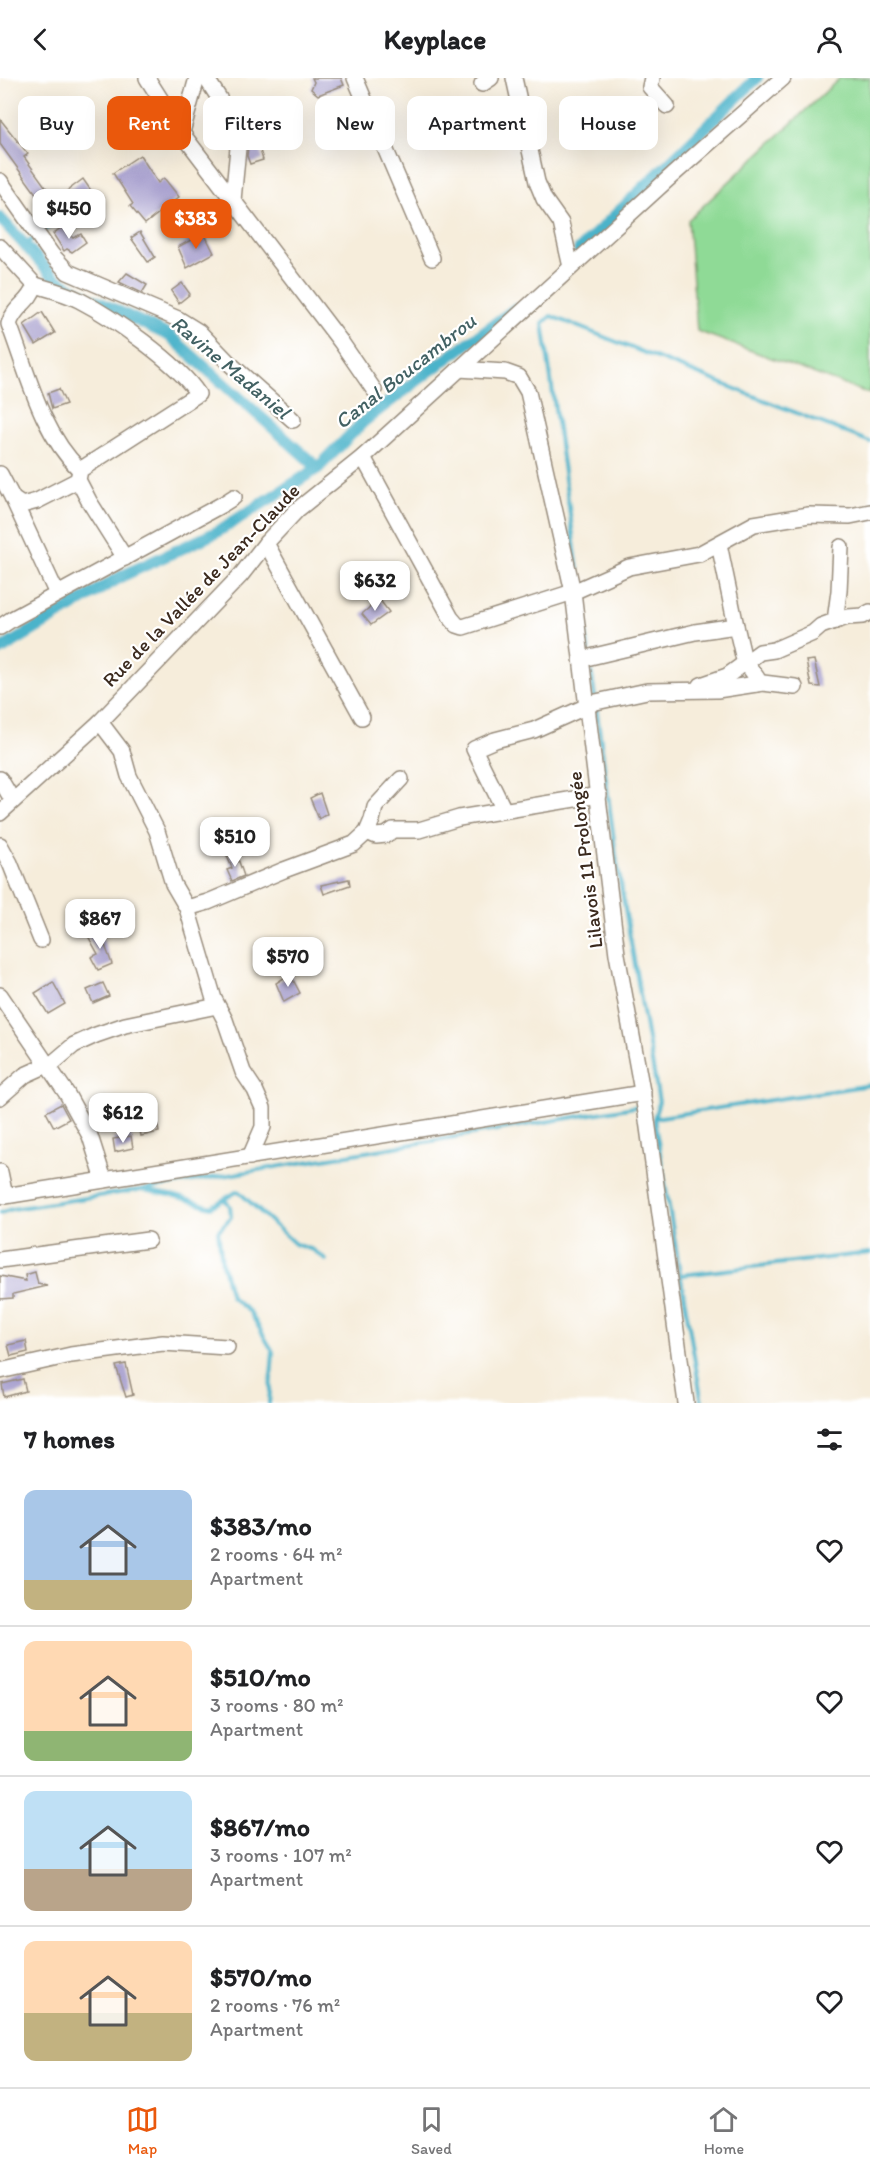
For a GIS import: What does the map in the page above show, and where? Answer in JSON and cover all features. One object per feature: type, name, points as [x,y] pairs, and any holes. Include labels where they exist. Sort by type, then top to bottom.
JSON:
[{"type":"street","points":[[147,78],[159,96]]},
{"type":"street","points":[[191,100],[197,78]]},
{"type":"street","points":[[206,78],[219,98],[238,148],[233,200]]},
{"type":"street","points":[[355,78],[432,258]]},
{"type":"street","points":[[514,78],[537,182],[544,199],[561,223],[571,267]]},
{"type":"street","points":[[652,78],[650,87],[667,106]]},
{"type":"street","name":"Rue de la Vallée de Jean-Claude","points":[[0,813],[100,722],[241,575],[266,543],[297,510],[363,457],[668,179],[783,78]]},
{"type":"street","points":[[191,144],[374,390]]},
{"type":"street","points":[[0,181],[52,255],[68,272],[178,319],[199,332],[229,363],[293,420]]},
{"type":"street","points":[[0,248],[35,285],[77,299],[112,320],[177,368],[198,394],[37,501],[22,505],[13,499]]},
{"type":"street","points":[[35,285],[32,294],[12,314],[9,324],[34,394],[51,432],[79,475],[89,501],[125,558]]},
{"type":"street","name":"Lilavois 11 Prolongée","points":[[459,369],[504,372],[519,377],[528,392],[573,591],[617,954],[643,1093],[686,1403]]},
{"type":"street","points":[[363,457],[457,625],[463,627],[573,591],[629,567],[699,554],[754,524],[809,515],[850,516],[870,512]]},
{"type":"street","points":[[0,474],[57,594]]},
{"type":"street","points":[[0,627],[234,497]]},
{"type":"street","points":[[266,543],[362,717]]},
{"type":"street","points":[[719,544],[736,626],[746,662],[757,678],[756,684]]},
{"type":"street","points":[[835,621],[839,591],[840,547]]},
{"type":"street","points":[[687,691],[727,676],[760,652],[774,650],[813,633],[821,626],[848,617],[864,616],[870,612]]},
{"type":"street","points":[[582,659],[695,632],[736,626]]},
{"type":"street","points":[[504,810],[474,749],[495,740],[534,730],[596,702],[647,691],[717,690],[756,684],[795,687]]},
{"type":"street","points":[[100,722],[122,751],[129,776],[157,831],[173,884],[187,908],[218,1006],[243,1072],[263,1108],[263,1127],[249,1157]]},
{"type":"street","points":[[0,779],[13,801]]},
{"type":"street","points":[[187,908],[208,902],[354,844],[367,832],[375,807],[401,779]]},
{"type":"street","points":[[367,832],[376,836],[386,835],[393,830],[419,830],[459,818],[599,795]]},
{"type":"street","points":[[0,845],[10,863],[41,940]]},
{"type":"street","points":[[0,995],[67,1094],[90,1136],[104,1180]]},
{"type":"street","points":[[0,1096],[25,1075],[54,1062],[74,1045],[96,1035],[125,1025],[218,1006]]},
{"type":"street","points":[[0,1172],[5,1196],[643,1093]]},
{"type":"street","points":[[0,1260],[148,1240]]},
{"type":"street","points":[[0,1371],[71,1355],[163,1343],[227,1347]]},
{"type":"green space","points":[[840,78],[870,78],[870,394],[697,331],[688,220]]},
{"type":"building","points":[[312,78],[341,78],[344,85],[318,95],[311,89],[314,82]]},
{"type":"building","points":[[0,119],[18,142],[18,150],[25,150],[28,154],[24,157],[55,200],[83,179],[92,192],[62,214],[57,208],[50,213],[0,144]]},
{"type":"building","points":[[248,150],[260,150],[263,160],[250,164]]},
{"type":"building","points":[[140,155],[158,183],[164,178],[179,197],[145,224],[130,206],[133,204],[113,173]]},
{"type":"building","points":[[62,227],[73,238],[81,234],[86,242],[72,252],[67,249],[64,251],[53,234]]},
{"type":"building","points":[[140,232],[155,257],[148,262],[131,238]]},
{"type":"building","points":[[204,233],[214,253],[187,268],[178,247]]},
{"type":"building","points":[[127,273],[147,285],[142,293],[119,282]]},
{"type":"building","points":[[182,283],[190,294],[179,303],[171,291]]},
{"type":"building","points":[[42,312],[55,333],[36,345],[24,325]]},
{"type":"building","points":[[59,389],[66,404],[52,409],[48,393]]},
{"type":"building","points":[[379,599],[389,612],[371,625],[362,614]]},
{"type":"building","points":[[814,660],[820,687],[811,686],[806,661]]},
{"type":"building","points":[[320,793],[327,814],[319,819],[310,798]]},
{"type":"building","points":[[236,853],[244,876],[232,881],[227,870],[232,868],[227,856]]},
{"type":"building","points":[[349,879],[350,885],[324,894],[321,885]]},
{"type":"building","points":[[99,929],[112,964],[98,970],[91,957],[98,954],[87,934]]},
{"type":"building","points":[[290,974],[300,993],[284,1002],[276,983]]},
{"type":"building","points":[[53,982],[65,1004],[48,1014],[35,993]]},
{"type":"building","points":[[103,983],[109,996],[93,1003],[87,990]]},
{"type":"building","points":[[61,1104],[69,1119],[54,1127],[46,1112]]},
{"type":"building","points":[[156,1117],[159,1132],[141,1136],[138,1120]]},
{"type":"building","points":[[131,1136],[133,1148],[115,1152],[113,1139]]},
{"type":"building","points":[[35,1272],[38,1284],[47,1286],[13,1294],[13,1298],[0,1299],[0,1276],[26,1281],[25,1275]]},
{"type":"building","points":[[26,1341],[28,1352],[11,1356],[8,1345]]},
{"type":"building","points":[[126,1364],[133,1395],[126,1397],[116,1366]]},
{"type":"building","points":[[23,1379],[26,1391],[4,1397],[2,1384]]},
{"type":"waterway","name":"Canal Boucambrou","points":[[579,250],[757,78]]},
{"type":"waterway","points":[[41,233],[94,194]]},
{"type":"waterway","name":"Ravine Madaniel","points":[[0,218],[56,279],[170,336],[318,468]]},
{"type":"waterway","points":[[24,245],[35,237]]},
{"type":"waterway","name":"Canal Boucambrou","points":[[0,650],[122,576],[217,532],[318,468],[363,422],[515,309]]},
{"type":"waterway","points":[[580,585],[543,323],[551,316],[870,442]]},
{"type":"waterway","points":[[581,592],[589,653]]},
{"type":"waterway","points":[[590,661],[595,698]]},
{"type":"waterway","points":[[596,705],[617,863],[659,1102],[654,1118],[702,1403]]},
{"type":"waterway","points":[[654,1118],[870,1085]]},
{"type":"waterway","points":[[0,1213],[12,1209],[139,1190],[640,1106]]},
{"type":"waterway","points":[[143,1190],[175,1196],[211,1207],[238,1191],[295,1244],[313,1250],[326,1260]]},
{"type":"waterway","points":[[224,1199],[230,1206],[231,1217],[218,1231],[222,1263],[231,1297],[250,1312],[273,1352],[269,1403]]},
{"type":"waterway","points":[[682,1275],[870,1253]]}]
